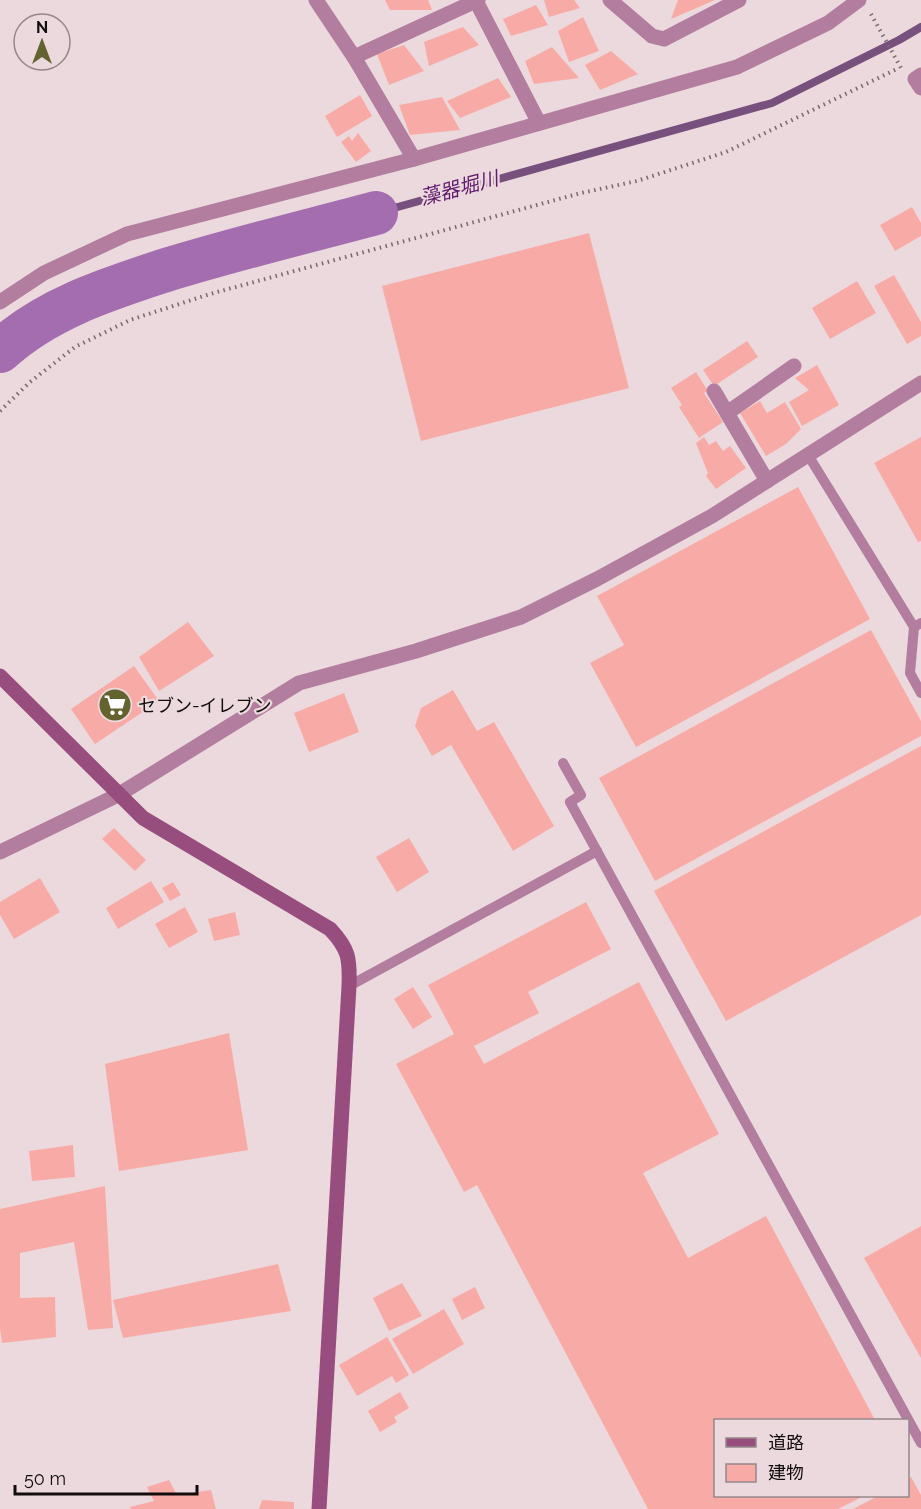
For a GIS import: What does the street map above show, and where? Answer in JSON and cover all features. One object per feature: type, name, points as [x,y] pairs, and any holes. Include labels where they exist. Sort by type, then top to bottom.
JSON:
[{"type":"street","points":[[316,0],[354,57],[414,159]]},
{"type":"street","points":[[354,57],[477,0],[539,123]]},
{"type":"street","points":[[610,0],[652,36],[664,39],[739,0]]},
{"type":"street","points":[[0,302],[44,273],[127,234],[414,159],[737,67],[864,6]]},
{"type":"street","points":[[921,75],[915,79],[921,88]]},
{"type":"street","points":[[727,413],[794,366]]},
{"type":"street","points":[[0,852],[118,795],[299,683],[416,651],[521,617],[701,522],[921,383]]},
{"type":"street","points":[[714,391],[767,481]]},
{"type":"street","points":[[0,676],[143,818],[330,929],[349,954],[319,1509]]},
{"type":"lane","points":[[807,455],[917,625],[910,673],[921,693]]},
{"type":"lane","points":[[563,763],[581,795],[570,802],[908,1419]]},
{"type":"lane","points":[[349,986],[597,851]]},
{"type":"lane","points":[[909,1421],[921,1443]]},
{"type":"path","points":[[0,411],[30,382],[75,347],[130,320],[221,291],[581,193],[637,181],[726,152],[900,68],[864,6]]},
{"type":"building","points":[[385,0],[428,0],[432,10],[390,10]]},
{"type":"building","points":[[544,0],[574,0],[580,8],[549,17]]},
{"type":"building","points":[[678,0],[715,0],[671,19]]},
{"type":"building","points":[[536,5],[548,25],[511,36],[503,19]]},
{"type":"building","points":[[583,17],[599,51],[569,62],[558,31]]},
{"type":"building","points":[[463,27],[479,45],[429,66],[424,42]]},
{"type":"building","points":[[404,45],[424,71],[389,85],[377,54]]},
{"type":"building","points":[[552,47],[579,78],[534,84],[525,61]]},
{"type":"building","points":[[611,51],[638,74],[600,90],[585,65]]},
{"type":"building","points":[[498,78],[511,97],[460,118],[447,101]]},
{"type":"building","points":[[360,95],[372,116],[337,137],[325,116]]},
{"type":"building","points":[[442,97],[460,130],[410,135],[399,105]]},
{"type":"building","points":[[358,133],[371,151],[356,162],[341,142],[349,136],[352,141]]},
{"type":"building","points":[[912,207],[921,223],[921,236],[895,251],[880,225]]},
{"type":"building","points":[[589,233],[629,388],[421,441],[382,286]]},
{"type":"building","points":[[894,275],[921,322],[921,336],[907,344],[874,286]]},
{"type":"building","points":[[857,281],[876,313],[830,339],[812,308]]},
{"type":"building","points":[[747,341],[758,357],[714,386],[703,370]]},
{"type":"building","points":[[817,365],[839,405],[802,426],[789,402],[809,390],[795,378]]},
{"type":"building","points":[[696,372],[708,391],[704,393],[723,422],[699,438],[679,407],[682,405],[671,388]]},
{"type":"building","points":[[760,401],[767,413],[785,402],[801,429],[786,444],[766,456],[740,413]]},
{"type":"building","points":[[704,437],[709,445],[716,441],[723,451],[730,446],[746,468],[716,489],[706,476],[708,473],[696,443]]},
{"type":"building","points":[[921,437],[921,541],[918,542],[874,463]]},
{"type":"building","points":[[798,487],[870,619],[636,747],[590,663],[624,645],[597,596]]},
{"type":"building","points":[[188,622],[214,656],[159,691],[139,657]]},
{"type":"building","points":[[871,630],[921,721],[921,736],[655,881],[599,778]]},
{"type":"building","name":"セブン-イレブン","points":[[134,666],[159,701],[95,744],[71,709]]},
{"type":"building","points":[[453,690],[477,731],[494,722],[554,826],[513,851],[451,745],[432,756],[415,726],[421,708]]},
{"type":"building","points":[[344,693],[359,732],[309,752],[294,713]]},
{"type":"building","points":[[921,746],[921,915],[726,1021],[654,891]]},
{"type":"building","points":[[114,828],[146,860],[135,871],[102,839]]},
{"type":"building","points":[[409,838],[429,872],[397,892],[376,857]]},
{"type":"building","points":[[40,878],[60,912],[14,939],[0,915],[0,902]]},
{"type":"building","points":[[151,881],[164,902],[118,929],[106,908]]},
{"type":"building","points":[[173,882],[181,895],[170,901],[162,888]]},
{"type":"building","points":[[586,902],[611,949],[528,992],[539,1013],[474,1046],[484,1064],[639,982],[719,1134],[643,1173],[688,1258],[766,1216],[874,1419],[714,1419],[714,1497],[862,1497],[838,1509],[648,1509],[477,1185],[464,1192],[396,1064],[454,1034],[428,985]]},
{"type":"building","points":[[185,907],[198,932],[169,948],[155,924]]},
{"type":"building","points":[[235,912],[240,935],[214,941],[208,919]]},
{"type":"building","points":[[413,987],[432,1017],[413,1029],[394,999]]},
{"type":"building","points":[[229,1033],[248,1150],[119,1171],[105,1064]]},
{"type":"building","points":[[73,1145],[75,1177],[32,1181],[29,1151]]},
{"type":"building","points":[[105,1186],[113,1328],[88,1330],[74,1242],[20,1253],[20,1298],[55,1297],[56,1337],[2,1343],[0,1209]]},
{"type":"building","points":[[921,1226],[921,1358],[864,1258]]},
{"type":"building","points":[[278,1264],[291,1311],[123,1338],[113,1300]]},
{"type":"building","points":[[402,1283],[422,1316],[389,1331],[373,1298]]},
{"type":"building","points":[[475,1287],[485,1308],[462,1320],[452,1299]]},
{"type":"building","points":[[444,1309],[464,1344],[413,1374],[392,1339]]},
{"type":"building","points":[[387,1337],[409,1375],[396,1383],[392,1376],[357,1396],[339,1365]]},
{"type":"building","points":[[400,1392],[409,1408],[394,1417],[397,1422],[380,1432],[368,1411]]},
{"type":"building","points":[[911,1477],[921,1495],[921,1509],[853,1509],[876,1497],[909,1497],[909,1478]]},
{"type":"building","points":[[169,1480],[177,1495],[211,1490],[216,1509],[131,1509],[130,1507],[154,1501],[147,1487]]},
{"type":"building","points":[[262,1500],[294,1502],[294,1509],[259,1509]]},
{"type":"waterway","name":"藻器堀川","points":[[376,213],[772,103],[921,27]]},
{"type":"waterway","name":"藻器堀川","points":[[0,351],[18,336],[56,312],[120,286],[216,255],[376,213]]},
{"type":"place","name":"セブン-イレブン","points":[[115,705]]}]
